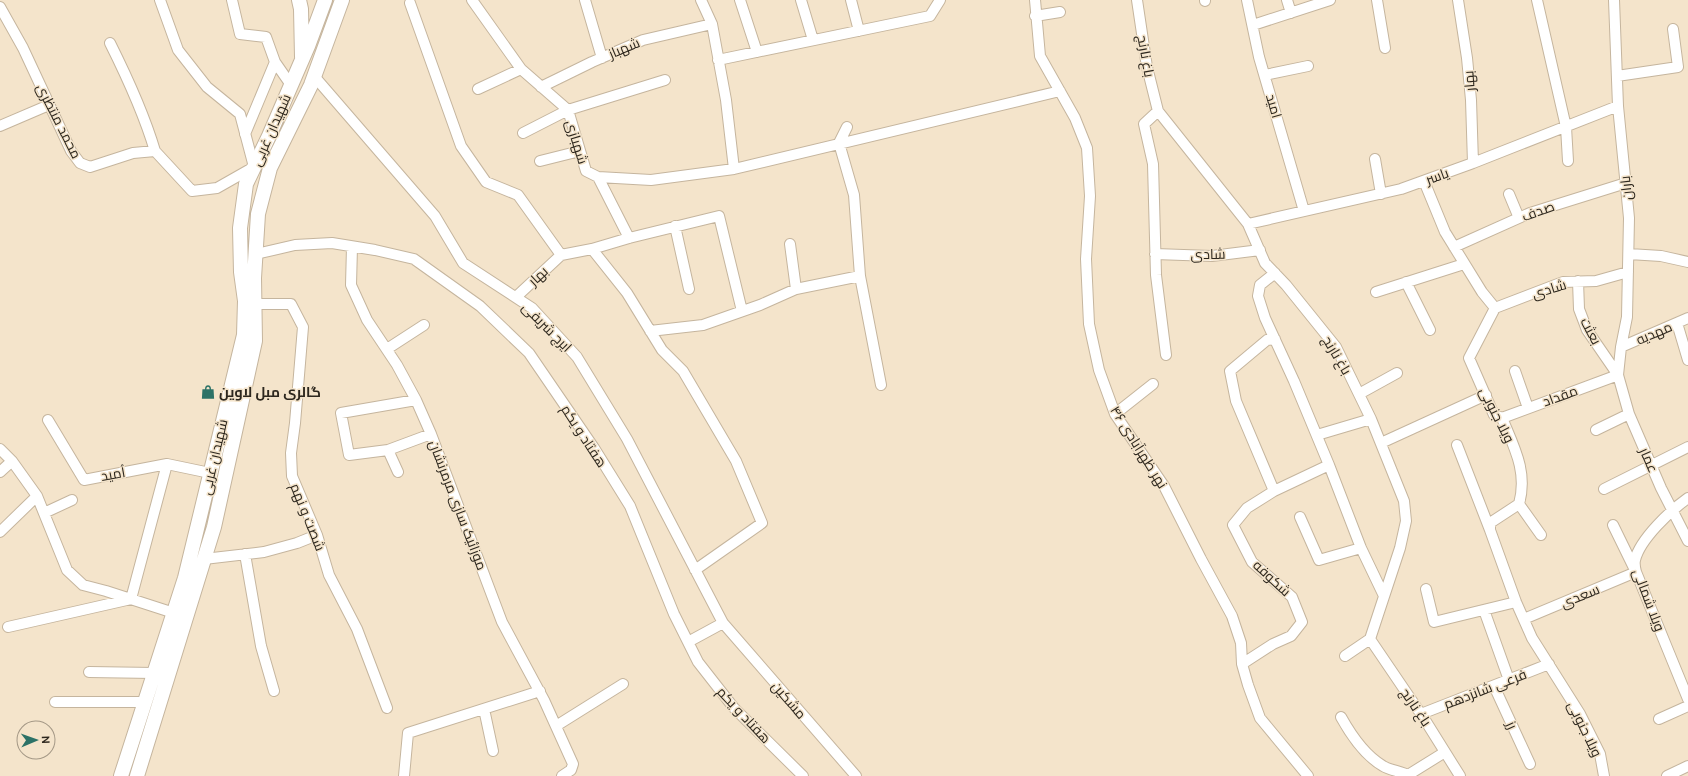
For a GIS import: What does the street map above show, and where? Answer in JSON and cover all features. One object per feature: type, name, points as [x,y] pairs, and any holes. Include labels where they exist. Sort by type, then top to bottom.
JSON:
[{"type":"main road","points":[[299,0],[301,9],[302,61]]},
{"type":"main road","name":"شهیدان غربی","points":[[121,776],[185,578],[244,335],[245,301],[241,272],[240,228],[246,184],[302,61],[325,0]]},
{"type":"main road","name":"شهیدان غربی","points":[[137,776],[214,527],[256,341],[255,304],[258,214],[270,168],[314,76],[342,0]]},
{"type":"street","points":[[110,43],[130,82],[146,122],[155,151],[192,191],[217,188],[254,166],[240,114],[207,87],[178,50],[160,0]]},
{"type":"street","points":[[232,0],[240,34],[266,37],[275,62],[291,85]]},
{"type":"street","name":"شهبازی","points":[[472,0],[521,69],[568,110],[586,171],[598,178],[651,180],[734,169],[1060,91]]},
{"type":"street","points":[[585,0],[602,58]]},
{"type":"street","points":[[701,0],[712,24],[726,100],[734,169]]},
{"type":"street","points":[[740,0],[757,52]]},
{"type":"street","points":[[801,0],[814,40]]},
{"type":"street","points":[[851,0],[859,31]]},
{"type":"street","points":[[718,60],[930,16],[940,0]]},
{"type":"street","name":"نهر ظهرآبادی ۴۶","points":[[1035,0],[1035,16],[1040,56],[1075,118],[1087,148],[1090,196],[1086,259],[1089,324],[1099,370],[1115,414],[1164,486],[1232,616],[1241,643],[1242,664],[1248,686],[1260,718],[1308,776]]},
{"type":"street","name":"باغ نارنج","points":[[1137,0],[1147,67],[1158,111],[1248,224],[1265,263],[1286,285],[1336,347],[1381,443],[1404,500],[1406,521],[1400,548],[1370,639],[1421,714],[1460,776]]},
{"type":"street","name":"امید","points":[[1247,0],[1264,75],[1304,211]]},
{"type":"street","points":[[1287,0],[1291,12]]},
{"type":"street","points":[[1253,24],[1330,0]]},
{"type":"street","points":[[1377,0],[1385,48]]},
{"type":"street","name":"بهار","points":[[1458,0],[1467,58],[1471,100],[1473,163]]},
{"type":"street","points":[[1537,0],[1566,127],[1568,161]]},
{"type":"street","name":"باران","points":[[1614,0],[1618,106],[1629,218],[1627,317],[1621,347],[1618,375]]},
{"type":"street","points":[[410,3],[462,146],[486,182],[518,195],[560,254],[592,249],[675,226],[719,216],[742,311]]},
{"type":"street","name":"محمد منتظری","points":[[0,7],[22,48],[71,151],[80,163],[90,167],[133,153],[155,151]]},
{"type":"street","points":[[1035,16],[1060,12]]},
{"type":"street","name":"شهباز","points":[[541,87],[643,40],[712,24]]},
{"type":"street","points":[[1617,76],[1678,67],[1673,29]]},
{"type":"street","points":[[245,134],[275,62]]},
{"type":"street","points":[[1264,75],[1308,66]]},
{"type":"street","points":[[478,89],[521,69]]},
{"type":"street","name":"ایرج شریفی","points":[[314,76],[436,216],[464,263],[532,308],[577,357],[627,439],[723,623]]},
{"type":"street","points":[[523,133],[568,110],[665,80]]},
{"type":"street","points":[[0,126],[49,104]]},
{"type":"street","name":"یاسر","points":[[1248,224],[1401,189],[1473,163],[1618,106]]},
{"type":"street","points":[[1158,111],[1144,124],[1153,164],[1156,275],[1166,356]]},
{"type":"street","points":[[847,127],[839,143],[854,195],[860,276],[881,385]]},
{"type":"street","points":[[540,161],[580,150]]},
{"type":"street","points":[[1375,159],[1381,194]]},
{"type":"street","points":[[598,178],[629,238]]},
{"type":"street","points":[[1424,181],[1445,232],[1482,292],[1495,308]]},
{"type":"street","name":"صدف","points":[[1454,246],[1530,213],[1626,183]]},
{"type":"street","points":[[1509,194],[1519,218]]},
{"type":"street","points":[[675,226],[689,289]]},
{"type":"street","name":"هفتاد و یکم","points":[[256,254],[295,245],[332,243],[414,259],[480,306],[529,353],[594,448],[630,506],[674,614],[698,662],[734,708],[803,776]]},
{"type":"street","points":[[790,244],[796,289]]},
{"type":"street","name":"موزائیک سازی مرمرنشان","points":[[352,247],[351,285],[367,320],[398,365],[416,400],[431,434],[502,622],[540,691],[573,764],[571,770],[562,776]]},
{"type":"street","points":[[592,249],[627,293],[662,350],[683,370],[736,461],[762,523],[695,570]]},
{"type":"street","name":"شادی","points":[[1155,254],[1212,256],[1260,250]]},
{"type":"street","name":"بهار","points":[[516,297],[560,254]]},
{"type":"street","points":[[1629,254],[1661,256],[1688,262]]},
{"type":"street","points":[[1376,292],[1464,264]]},
{"type":"street","name":"شادی","points":[[1495,308],[1563,282],[1596,281],[1628,272]]},
{"type":"street","points":[[1275,273],[1260,285],[1258,296],[1265,318],[1317,435],[1361,548],[1384,596]]},
{"type":"street","points":[[650,331],[703,325],[796,289],[860,276]]},
{"type":"street","name":"بعثت","points":[[1578,281],[1580,309],[1587,330],[1618,375]]},
{"type":"street","points":[[1406,282],[1430,330]]},
{"type":"street","name":"شصت و نهم","points":[[255,304],[291,304],[303,327],[291,453],[292,476],[317,535],[329,575],[357,629],[387,708]]},
{"type":"street","name":"ویلا جنوبی","points":[[1495,308],[1469,358],[1494,415],[1502,418],[1521,465],[1523,491],[1519,504]]},
{"type":"street","name":"مهدیه","points":[[1621,347],[1688,318]]},
{"type":"street","points":[[1677,323],[1688,360]]},
{"type":"street","points":[[388,350],[424,324]]},
{"type":"street","points":[[1275,339],[1267,340],[1230,371],[1236,401],[1274,491],[1329,465]]},
{"type":"street","points":[[1515,371],[1528,408]]},
{"type":"street","points":[[1359,394],[1397,373]]},
{"type":"street","name":"مقداد","points":[[1502,418],[1618,375]]},
{"type":"street","name":"عمار","points":[[1618,375],[1629,414],[1688,542]]},
{"type":"street","points":[[1115,414],[1153,384]]},
{"type":"street","points":[[1381,443],[1486,395]]},
{"type":"street","points":[[416,400],[341,414],[349,455],[388,450],[431,434]]},
{"type":"street","points":[[1596,430],[1629,414]]},
{"type":"street","points":[[1317,435],[1371,419]]},
{"type":"street","name":"اُمید","points":[[48,420],[84,480],[167,464],[210,473]]},
{"type":"street","name":"ویلا جنوبی","points":[[1457,445],[1516,602],[1532,638],[1580,714],[1600,754],[1604,776]]},
{"type":"street","points":[[1604,490],[1651,464],[1688,446]]},
{"type":"street","points":[[0,449],[12,461],[37,496],[67,570],[83,585],[174,613]]},
{"type":"street","points":[[388,450],[398,472]]},
{"type":"street","points":[[0,472],[12,461]]},
{"type":"street","points":[[131,599],[167,464]]},
{"type":"street","name":"شکوفه","points":[[1242,664],[1273,644],[1291,636],[1302,622],[1292,597],[1252,562],[1233,525],[1247,508],[1274,491]]},
{"type":"street","points":[[0,532],[37,496]]},
{"type":"street","name":"ویلا شمالی","points":[[1688,498],[1672,510],[1640,547],[1634,561],[1636,572],[1688,699]]},
{"type":"street","points":[[44,513],[72,500]]},
{"type":"street","points":[[1490,530],[1490,523],[1519,504],[1541,535]]},
{"type":"street","points":[[1300,517],[1319,560],[1361,548]]},
{"type":"street","points":[[1613,525],[1636,572]]},
{"type":"street","points":[[204,559],[264,552],[298,543],[317,535]]},
{"type":"street","points":[[245,554],[261,646],[274,692]]},
{"type":"street","name":"سعدی","points":[[1524,619],[1636,572]]},
{"type":"street","points":[[1426,589],[1434,622],[1516,602]]},
{"type":"street","points":[[8,627],[131,599]]},
{"type":"street","points":[[1484,610],[1509,680]]},
{"type":"street","points":[[688,642],[723,623]]},
{"type":"street","name":"مشکین","points":[[723,623],[856,776]]},
{"type":"street","points":[[1345,656],[1370,639]]},
{"type":"street","name":"فرعی شانزدهم","points":[[1421,714],[1549,664]]},
{"type":"street","points":[[89,672],[154,673]]},
{"type":"street","points":[[556,726],[623,684]]},
{"type":"street","name":"رز","points":[[1494,686],[1530,764]]},
{"type":"street","points":[[404,776],[408,733],[540,691]]},
{"type":"street","points":[[56,702],[144,702]]},
{"type":"street","points":[[1659,719],[1688,706]]},
{"type":"street","points":[[484,709],[493,751]]},
{"type":"street","points":[[1341,717],[1363,750],[1383,766],[1409,775],[1445,752]]},
{"type":"street","points":[[1667,776],[1688,766]]},
{"type":"place","name":"گالری مبل لاوین","points":[[208,392]]}]
